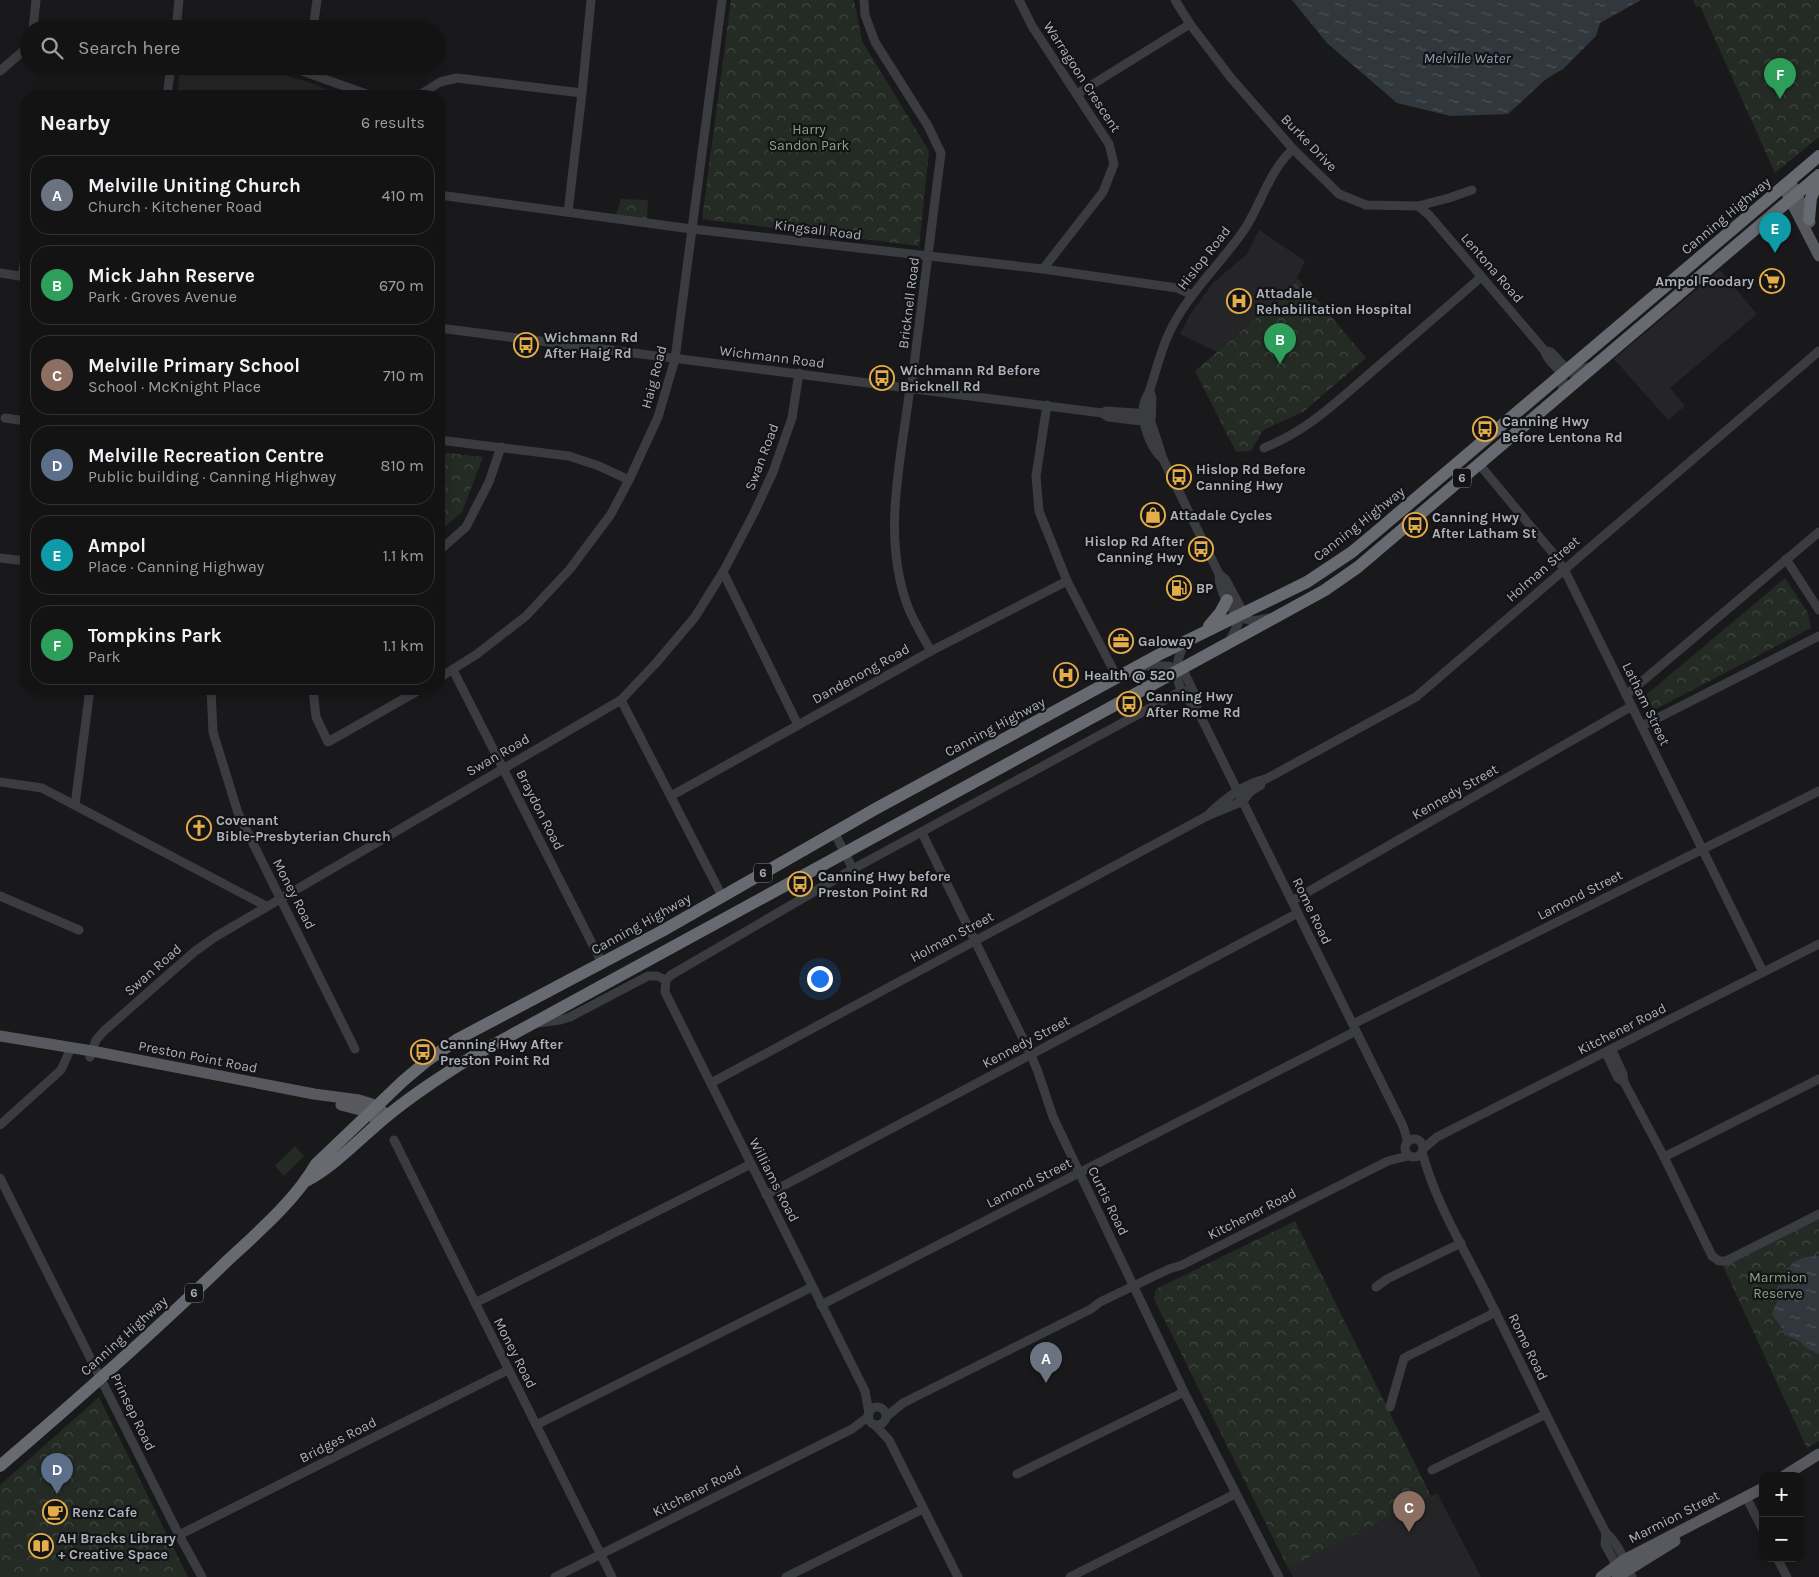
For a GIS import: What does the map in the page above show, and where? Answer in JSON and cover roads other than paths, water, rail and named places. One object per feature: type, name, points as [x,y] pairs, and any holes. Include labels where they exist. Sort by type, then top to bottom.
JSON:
[{"type":"highway","name":"Canning Highway","points":[[0,1466],[101,1378],[220,1268],[306,1181],[316,1164],[428,1060],[475,1030],[602,963],[834,832],[1138,666],[1204,631],[1307,582],[1352,552],[1819,156]]},
{"type":"highway","name":"Canning Highway","points":[[306,1181],[324,1172],[384,1118],[440,1076],[1325,590],[1358,567],[1819,176]]},
{"type":"highway","points":[[1809,219],[1811,198],[1819,176]]},
{"type":"highway","points":[[1204,631],[1220,613],[1227,600]]},
{"type":"highway","points":[[428,1060],[440,1076]]},
{"type":"main road","points":[[1786,183],[1819,256]]},
{"type":"main road","points":[[1793,197],[1809,219],[1819,241]]},
{"type":"main road","name":"Preston Point Road","points":[[0,1036],[69,1051]]},
{"type":"main road","name":"Preston Point Road","points":[[0,1041],[91,1054],[372,1110],[384,1118]]},
{"type":"main road","points":[[1790,1472],[1819,1454]]},
{"type":"main road","points":[[1801,1472],[1819,1461]]},
{"type":"main road","name":"Marmion Street","points":[[1601,1577],[1623,1571],[1747,1500],[1759,1491]]},
{"type":"main road","name":"Marmion Street","points":[[1747,1500],[1759,1496]]},
{"type":"street","points":[[34,20],[36,0]]},
{"type":"street","points":[[177,20],[179,0]]},
{"type":"street","points":[[314,20],[317,0]]},
{"type":"street","points":[[568,212],[591,0]]},
{"type":"street","name":"Haig Road","points":[[445,675],[526,616],[570,569],[611,514],[658,417],[675,359],[722,0]]},
{"type":"street","name":"Bricknell Road","points":[[864,0],[865,15],[874,42],[928,126],[940,152],[894,512],[895,548],[908,607],[931,651]]},
{"type":"street","name":"Warragoon Crescent","points":[[1020,0],[1032,26],[1109,144],[1114,164],[1103,192],[1043,269]]},
{"type":"street","name":"Burke Drive","points":[[1175,0],[1190,24],[1232,78],[1293,149],[1340,194],[1366,206],[1418,206],[1472,190]]},
{"type":"street","points":[[1077,94],[1190,24]]},
{"type":"street","points":[[0,71],[20,54]]},
{"type":"street","points":[[169,90],[170,75]]},
{"type":"street","points":[[320,75],[357,90]]},
{"type":"street","points":[[427,90],[440,82],[457,78],[582,93]]},
{"type":"street","name":"Hislop Road","points":[[1148,418],[1145,401],[1167,337],[1192,295],[1246,226],[1278,165],[1293,149]]},
{"type":"street","name":"Kingsall Road","points":[[445,196],[692,229],[1043,269],[1176,288],[1192,295]]},
{"type":"street","name":"Lentona Road","points":[[1418,206],[1429,215],[1544,350],[1551,352],[1564,366],[1564,373]]},
{"type":"street","points":[[0,274],[20,276]]},
{"type":"street","points":[[1264,448],[1287,439],[1317,419],[1428,325],[1481,277]]},
{"type":"street","name":"Wichmann Road","points":[[445,329],[1047,405],[1102,413],[1108,417],[1148,418]]},
{"type":"street","name":"Holman Street","points":[[711,1083],[1207,816],[1243,801],[1250,792],[1266,779],[1416,697],[1819,352]]},
{"type":"street","points":[[1562,393],[1564,373],[1573,373],[1596,364]]},
{"type":"street","name":"Swan Road","points":[[91,1054],[96,1040],[104,1031],[215,936],[621,700],[656,663],[695,617],[723,572],[754,514],[773,472],[792,418],[799,374]]},
{"type":"street","points":[[1047,405],[1036,476],[1039,511],[1067,581],[1118,678]]},
{"type":"street","points":[[5,418],[20,419]]},
{"type":"street","points":[[1148,418],[1156,453],[1163,459],[1219,574],[1226,580],[1240,608],[1235,634],[1229,643]]},
{"type":"street","points":[[445,441],[570,456],[599,466],[629,480]]},
{"type":"street","points":[[445,545],[466,527],[489,482],[501,447]]},
{"type":"street","name":"Latham Street","points":[[1479,464],[1564,569],[1763,972]]},
{"type":"street","points":[[1626,695],[1819,532]]},
{"type":"street","points":[[0,558],[20,560]]},
{"type":"street","points":[[1786,559],[1819,610]]},
{"type":"street","points":[[723,572],[798,725]]},
{"type":"street","points":[[1219,574],[1219,583],[1233,612],[1247,620],[1276,617]]},
{"type":"street","name":"Dandenong Road","points":[[671,796],[931,651],[1067,581]]},
{"type":"street","points":[[1642,726],[1819,636]]},
{"type":"street","name":"Rome Road","points":[[1187,640],[1180,653],[1176,678],[1190,702],[1197,709],[1238,790],[1606,1533],[1605,1544],[1623,1571]]},
{"type":"street","points":[[1138,666],[1169,666],[1178,671]]},
{"type":"street","name":"Braydon Road","points":[[453,670],[602,963]]},
{"type":"street","name":"Rome Road","points":[[1178,671],[1185,674],[1197,699],[1197,709]]},
{"type":"street","points":[[666,980],[853,869],[1183,690]]},
{"type":"street","points":[[75,805],[89,695]]},
{"type":"street","name":"Money Road","points":[[211,695],[213,732],[238,813],[355,1049]]},
{"type":"street","points":[[314,695],[316,717],[328,742],[410,695]]},
{"type":"street","points":[[621,700],[722,896]]},
{"type":"street","name":"Kennedy Street","points":[[1292,901],[1632,706]]},
{"type":"street","name":"Holman Street","points":[[1207,816],[1238,790],[1266,779]]},
{"type":"street","points":[[0,782],[42,788],[266,906]]},
{"type":"street","name":"Lamond Street","points":[[822,1305],[1079,1173],[1355,1027],[1819,791]]},
{"type":"street","points":[[834,832],[853,869]]},
{"type":"street","name":"Curtis Road","points":[[922,833],[1031,1055],[1053,1117],[1184,1392],[1279,1577]]},
{"type":"street","points":[[0,896],[79,930]]},
{"type":"street","name":"Kennedy Street","points":[[766,1195],[1298,913]]},
{"type":"street","name":"Kitchener Road","points":[[883,1413],[1091,1309],[1103,1307],[1136,1288],[1172,1273],[1182,1265],[1609,1052],[1819,944]]},
{"type":"street","name":"Canning Highway","points":[[532,1024],[570,1017],[648,976],[657,976],[666,980]]},
{"type":"street","name":"Williams Road","points":[[666,980],[665,992],[865,1392],[871,1419],[889,1440]]},
{"type":"street","points":[[0,1125],[61,1070],[69,1051]]},
{"type":"street","points":[[1609,1052],[1624,1074],[1624,1082],[1664,1157],[1712,1256],[1719,1261],[1726,1261],[1819,1214]]},
{"type":"street","points":[[1664,1157],[1819,1079]]},
{"type":"street","name":"Money Road","points":[[394,1140],[612,1577]]},
{"type":"street","points":[[475,1303],[751,1164]]},
{"type":"street","name":"Prinsep Road","points":[[0,1178],[179,1535],[202,1577]]},
{"type":"street","points":[[1376,1287],[1387,1279],[1462,1243]]},
{"type":"street","points":[[536,1425],[812,1287]]},
{"type":"street","points":[[1390,1406],[1404,1358],[1496,1312]]},
{"type":"street","name":"Bridges Road","points":[[179,1535],[508,1370]]},
{"type":"street","name":"Williams Road","points":[[865,1392],[883,1413],[889,1440],[958,1577]]},
{"type":"street","points":[[1017,1474],[1184,1392]]},
{"type":"street","points":[[874,1409],[883,1413],[881,1424],[871,1419],[874,1409]]},
{"type":"street","points":[[1432,1470],[1546,1414]]},
{"type":"street","name":"Kitchener Road","points":[[555,1577],[871,1419]]},
{"type":"street","points":[[1070,1577],[1235,1494]]},
{"type":"street","points":[[1747,1500],[1759,1522]]},
{"type":"street","points":[[786,1577],[923,1509]]},
{"type":"street","points":[[1779,1562],[1786,1577]]},
{"type":"water","name":"Melville Water","points":[[1292,0],[1641,0],[1600,23],[1596,36],[1563,69],[1546,79],[1508,114],[1451,116],[1397,103],[1327,43]]},
{"type":"water","points":[[1819,1256],[1819,1354],[1806,1348],[1798,1340],[1787,1336],[1772,1314],[1784,1283],[1787,1269],[1795,1261],[1806,1257]]},
{"type":"place","name":"Tompkins Park","points":[[1780,99]]},
{"type":"place","name":"Ampol","points":[[1775,253]]},
{"type":"place","name":"Ampol Foodary","points":[[1772,281]]},
{"type":"place","name":"Attadale Rehabilitation Hospital","points":[[1239,301]]},
{"type":"place","name":"Wichmann Rd After Haig Rd","points":[[526,345]]},
{"type":"place","name":"Mick Jahn Reserve","points":[[1280,364]]},
{"type":"place","name":"Wichmann Rd Before Bricknell Rd","points":[[882,378]]},
{"type":"place","name":"Canning Hwy Before Lentona Rd","points":[[1485,429]]},
{"type":"place","name":"Hislop Rd Before Canning Hwy","points":[[1179,477]]},
{"type":"place","name":"Attadale Cycles","points":[[1153,515]]},
{"type":"place","name":"Canning Hwy After Latham St","points":[[1415,525]]},
{"type":"place","name":"Hislop Rd After Canning Hwy","points":[[1201,549]]},
{"type":"place","name":"BP","points":[[1179,588]]},
{"type":"place","name":"Galoway","points":[[1121,641]]},
{"type":"place","name":"Health @ 520","points":[[1066,675]]},
{"type":"place","name":"Canning Hwy After Rome Rd","points":[[1129,704]]},
{"type":"place","name":"Covenant Bible-Presbyterian Church","points":[[199,828]]},
{"type":"place","name":"Canning Hwy before Preston Point Rd","points":[[800,884]]},
{"type":"place","name":"Canning Hwy After Preston Point Rd","points":[[423,1052]]},
{"type":"place","name":"Melville Uniting Church","points":[[1046,1383]]},
{"type":"place","name":"Melville Recreation Centre","points":[[57,1494]]},
{"type":"place","name":"Renz Cafe","points":[[55,1512]]},
{"type":"place","name":"Melville Primary School","points":[[1409,1532]]},
{"type":"place","name":"AH Bracks Library + Creative Space","points":[[41,1546]]},
{"type":"park label","name":"Harry Sandon Park","points":[[809,138]]},
{"type":"park label","name":"Marmion Reserve","points":[[1778,1286]]}]
